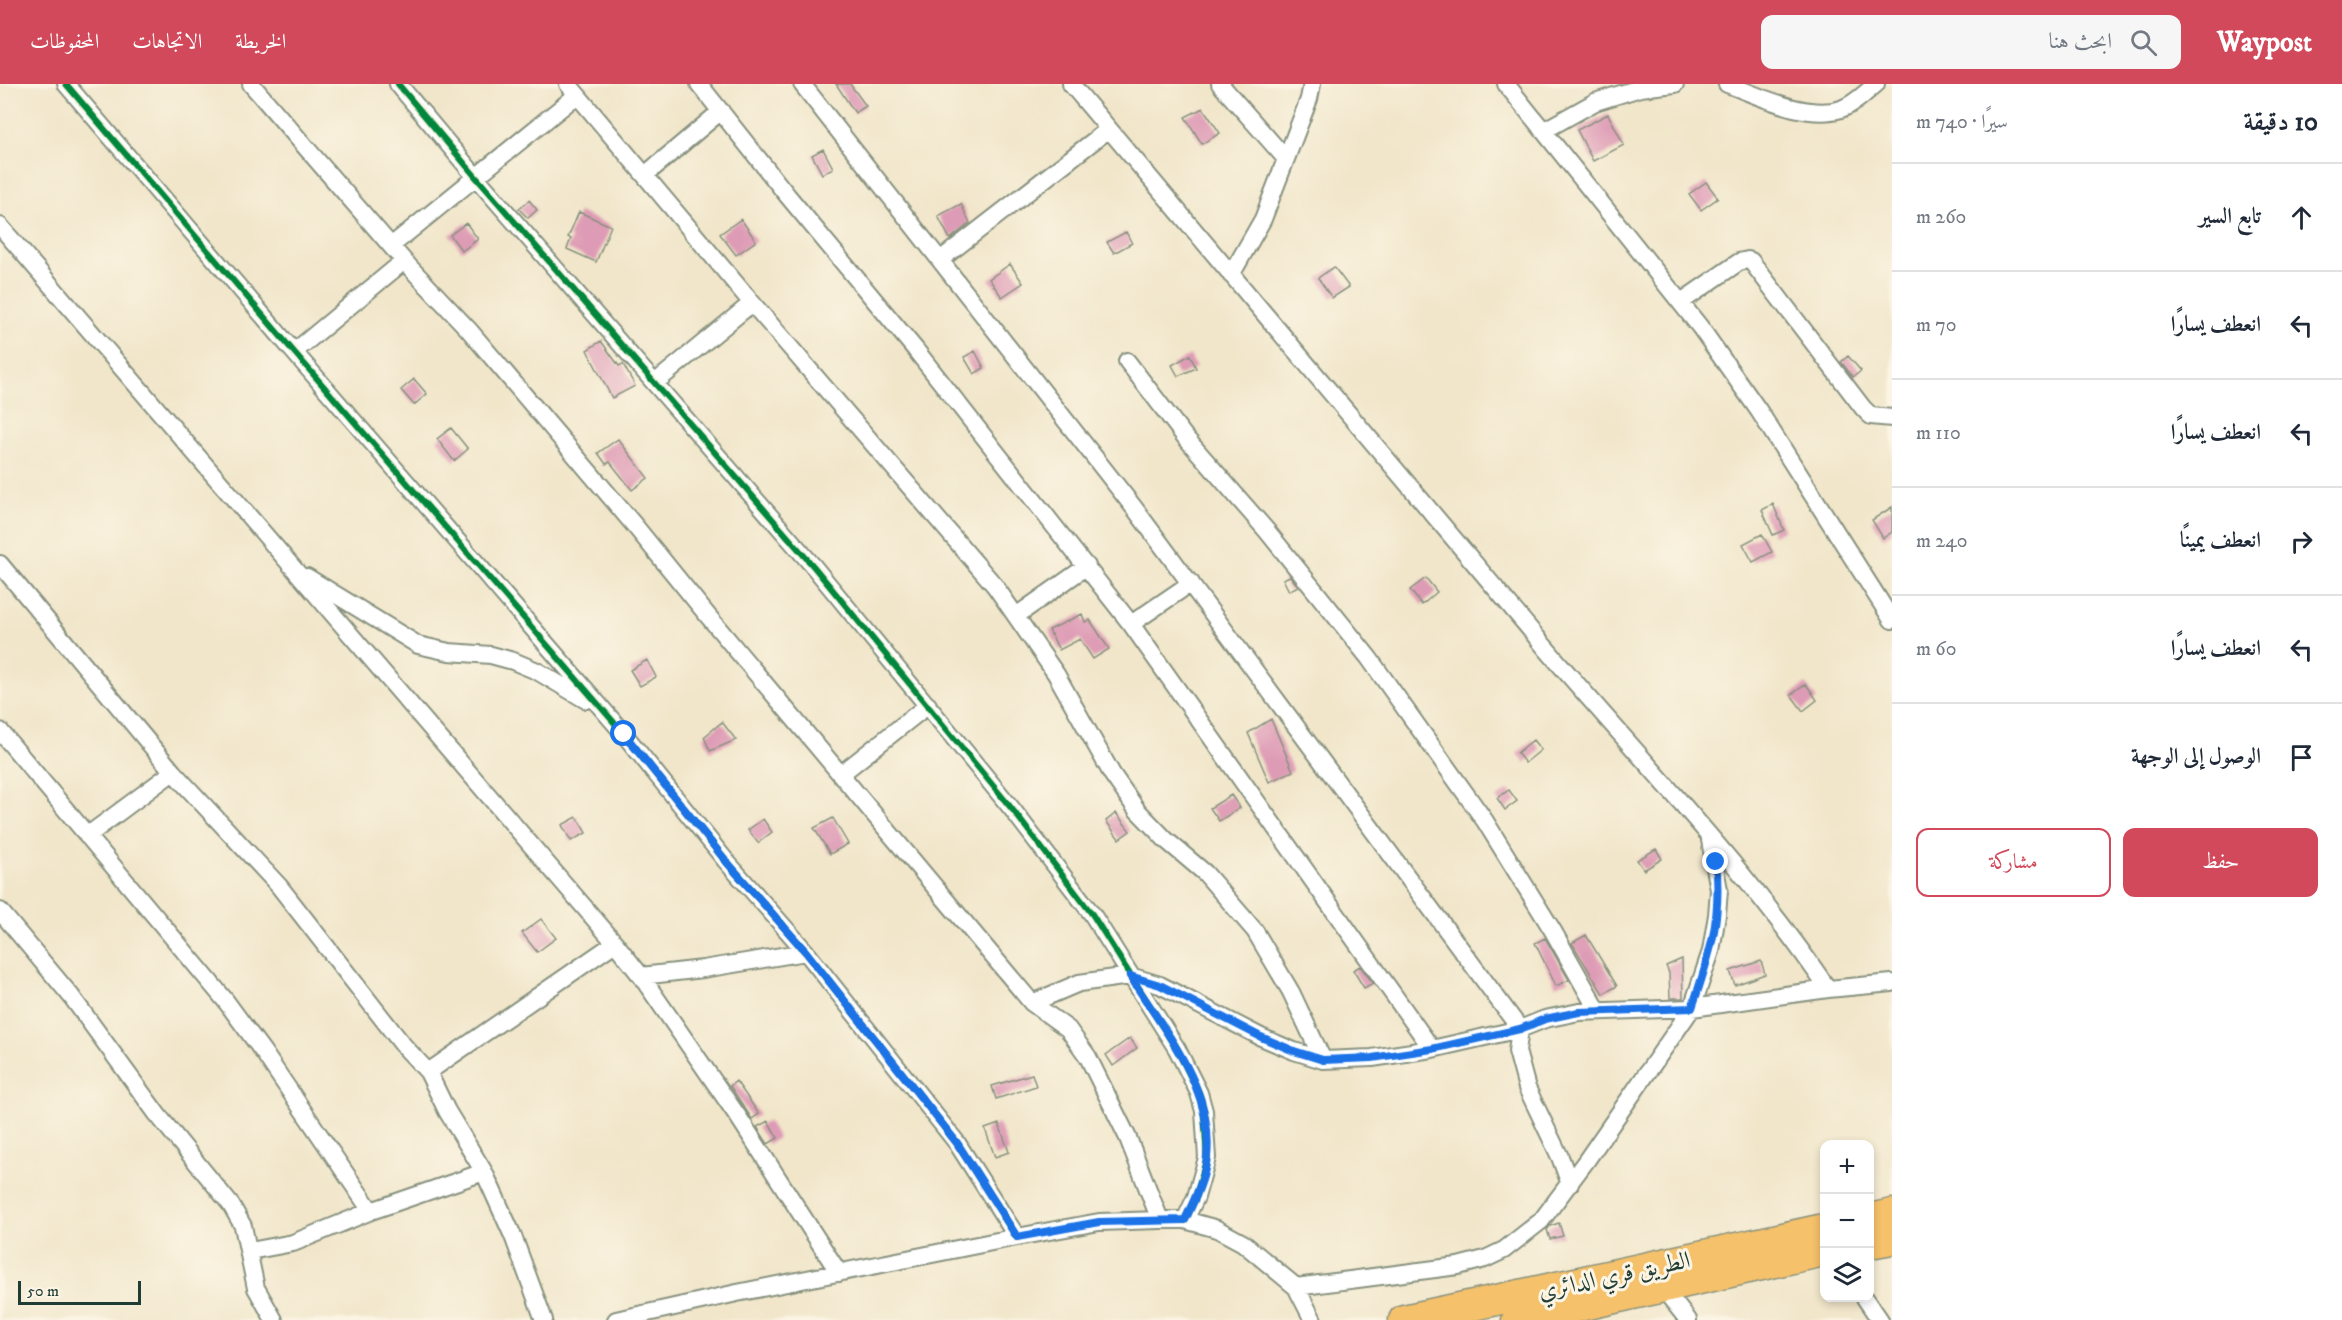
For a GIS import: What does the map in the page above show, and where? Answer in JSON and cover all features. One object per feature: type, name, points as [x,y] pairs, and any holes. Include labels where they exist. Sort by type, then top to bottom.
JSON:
[{"type":"highway","points":[[1874,1218],[1892,1214]]},
{"type":"highway","name":"الطريق قري الدائري","points":[[1404,1320],[1820,1230]]},
{"type":"highway","points":[[1874,1242],[1892,1239]]},
{"type":"highway","points":[[1517,1320],[1570,1314],[1662,1287],[1820,1252]]},
{"type":"street","points":[[66,84],[624,734],[726,861],[806,952],[957,1143],[1017,1237]]},
{"type":"street","points":[[251,84],[404,261],[469,330],[1032,1003],[1068,1029],[1088,1057],[1128,1138],[1160,1220]]},
{"type":"street","points":[[398,84],[814,567],[1060,869],[1092,914],[1192,1076],[1204,1112],[1207,1137],[1205,1166],[1196,1197],[1185,1220]]},
{"type":"street","points":[[699,84],[787,195],[915,349],[1087,566],[1131,624],[1432,1049]]},
{"type":"street","points":[[802,84],[1191,583],[1520,1029],[1517,1051],[1527,1088],[1560,1157],[1570,1184]]},
{"type":"street","points":[[1071,84],[1324,382],[1546,649],[1681,802],[1768,907],[1827,988]]},
{"type":"street","points":[[1220,84],[1286,159]]},
{"type":"street","points":[[1231,275],[1263,219],[1310,99],[1312,84]]},
{"type":"street","points":[[1506,84],[1681,302],[1759,411],[1886,600],[1892,620]]},
{"type":"street","points":[[1544,131],[1595,102],[1640,88],[1675,84]]},
{"type":"street","points":[[1727,84],[1764,98],[1818,112],[1840,109],[1852,104],[1876,84]]},
{"type":"street","points":[[391,246],[476,176],[572,89],[752,303],[964,548],[1016,616],[1056,674],[1112,774],[1137,810],[1166,840],[1205,873],[1255,932],[1291,992],[1323,1060]]},
{"type":"street","points":[[645,175],[721,111]]},
{"type":"street","points":[[940,260],[1109,129]]},
{"type":"street","points":[[0,226],[615,943],[641,976],[739,1118],[839,1273]]},
{"type":"street","points":[[294,352],[404,261]]},
{"type":"street","points":[[1681,302],[1739,262],[1751,261],[1863,408],[1871,416],[1892,418]]},
{"type":"street","points":[[656,382],[752,303]]},
{"type":"street","points":[[1127,361],[1185,437],[1267,531],[1369,658],[1497,840],[1553,931],[1598,1011]]},
{"type":"street","points":[[0,564],[173,772],[279,886],[403,1045],[428,1072],[447,1111],[484,1172],[513,1236],[544,1320]]},
{"type":"street","points":[[1016,616],[1087,566]]},
{"type":"street","points":[[292,568],[418,645],[491,655],[513,661],[537,671],[600,708]]},
{"type":"street","points":[[1131,624],[1191,583]]},
{"type":"street","points":[[841,774],[928,705]]},
{"type":"street","points":[[0,731],[225,1000],[264,1053],[371,1211]]},
{"type":"street","points":[[87,836],[173,772]]},
{"type":"street","points":[[1296,1287],[1458,1266],[1485,1259],[1504,1250],[1541,1221],[1570,1184],[1692,1008],[1711,951],[1717,915],[1719,890],[1710,839]]},
{"type":"street","points":[[0,911],[71,996],[157,1114],[231,1205],[243,1226],[256,1288],[274,1320]]},
{"type":"street","points":[[428,1072],[615,943]]},
{"type":"street","points":[[641,976],[703,969],[806,952]]},
{"type":"street","points":[[1032,1003],[1080,983],[1130,976],[1160,985],[1261,1037],[1323,1060],[1372,1058],[1432,1049],[1520,1029],[1561,1015],[1598,1011],[1692,1008],[1827,988],[1892,983]]},
{"type":"street","points":[[250,1251],[292,1243],[371,1211],[484,1172]]},
{"type":"street","points":[[616,1320],[1017,1237],[1099,1222],[1160,1220],[1185,1220],[1217,1230],[1243,1243],[1296,1287],[1313,1320]]},
{"type":"street","points":[[1662,1287],[1688,1320]]},
{"type":"street","points":[[1868,1302],[1880,1320]]},
{"type":"building","points":[[836,84],[850,84],[866,106],[855,113]]},
{"type":"building","points":[[1203,108],[1220,133],[1202,144],[1185,117]]},
{"type":"building","points":[[1608,114],[1624,145],[1593,161],[1577,130]]},
{"type":"building","points":[[823,149],[833,168],[822,174],[812,155]]},
{"type":"building","points":[[1706,182],[1718,198],[1701,210],[1689,194]]},
{"type":"building","points":[[529,200],[537,210],[528,218],[519,209]]},
{"type":"building","points":[[961,204],[970,223],[950,239],[938,216]]},
{"type":"building","points":[[579,212],[611,226],[596,262],[567,249],[571,238],[568,237]]},
{"type":"building","points":[[741,219],[756,241],[736,255],[720,234]]},
{"type":"building","points":[[466,223],[478,239],[462,251],[450,235]]},
{"type":"building","points":[[1126,232],[1132,243],[1114,253],[1107,242]]},
{"type":"building","points":[[1010,264],[1023,283],[1002,297],[989,279]]},
{"type":"building","points":[[1334,267],[1349,287],[1332,298],[1318,278]]},
{"type":"building","points":[[601,341],[619,366],[623,364],[635,386],[612,398],[587,350]]},
{"type":"building","points":[[975,351],[984,368],[974,374],[964,357]]},
{"type":"building","points":[[1190,355],[1196,368],[1178,376],[1172,365]]},
{"type":"building","points":[[1848,356],[1861,371],[1853,377],[1841,362]]},
{"type":"building","points":[[414,379],[427,394],[414,405],[401,390]]},
{"type":"building","points":[[451,428],[468,449],[454,461],[437,439]]},
{"type":"building","points":[[618,439],[648,478],[632,490],[610,462],[606,464],[598,453]]},
{"type":"building","points":[[1773,504],[1784,530],[1773,535],[1762,510]]},
{"type":"building","points":[[1892,507],[1892,532],[1883,538],[1872,520]]},
{"type":"building","points":[[1762,534],[1772,552],[1753,562],[1743,544]]},
{"type":"building","points":[[1290,576],[1298,586],[1289,591],[1283,579]]},
{"type":"building","points":[[1426,578],[1437,592],[1422,605],[1410,590]]},
{"type":"building","points":[[1082,614],[1085,622],[1090,620],[1109,649],[1093,659],[1080,639],[1059,650],[1049,630]]},
{"type":"building","points":[[647,660],[656,677],[640,686],[630,670]]},
{"type":"building","points":[[1806,684],[1817,700],[1803,711],[1791,695]]},
{"type":"building","points":[[1271,719],[1293,771],[1269,782],[1248,733]]},
{"type":"building","points":[[722,722],[736,740],[710,751],[704,737]]},
{"type":"building","points":[[1533,740],[1541,750],[1525,763],[1517,753]]},
{"type":"building","points":[[1509,790],[1517,801],[1505,810],[1497,798]]},
{"type":"building","points":[[1231,795],[1240,808],[1219,821],[1210,808]]},
{"type":"building","points":[[1116,813],[1130,831],[1119,839],[1106,821]]},
{"type":"building","points":[[577,817],[586,833],[571,841],[562,825]]},
{"type":"building","points":[[833,818],[848,844],[830,854],[814,828]]},
{"type":"building","points":[[763,819],[772,832],[758,843],[748,830]]},
{"type":"building","points":[[1656,849],[1662,859],[1644,870],[1637,860]]},
{"type":"building","points":[[541,919],[556,938],[537,952],[522,933]]},
{"type":"building","points":[[1586,935],[1617,986],[1603,994],[1572,943]]},
{"type":"building","points":[[1545,938],[1569,980],[1556,986],[1535,943]]},
{"type":"building","points":[[1682,959],[1683,998],[1670,998],[1669,973],[1666,966]]},
{"type":"building","points":[[1761,961],[1765,974],[1735,985],[1730,971]]},
{"type":"building","points":[[1360,966],[1373,983],[1364,988],[1353,970]]},
{"type":"building","points":[[1130,1038],[1137,1048],[1113,1066],[1106,1055]]},
{"type":"building","points":[[1032,1074],[1036,1086],[996,1099],[992,1086]]},
{"type":"building","points":[[736,1081],[759,1114],[752,1119],[730,1086]]},
{"type":"building","points":[[768,1121],[778,1138],[768,1144],[757,1127]]},
{"type":"building","points":[[999,1124],[1009,1152],[995,1157],[985,1129]]},
{"type":"building","points":[[1559,1223],[1563,1236],[1550,1239],[1547,1230],[1550,1226]]},
{"type":"cycle path","points":[[66,84],[624,734],[726,861],[806,952],[957,1143],[1017,1237]]},
{"type":"cycle path","points":[[398,84],[814,567],[1012,809],[1092,914],[1177,1049],[1199,1093],[1204,1111],[1207,1158],[1196,1197],[1185,1220]]},
{"type":"route","points":[[624,734],[726,861],[806,952],[957,1143],[1017,1237],[1099,1222],[1185,1220],[1196,1197],[1207,1158],[1204,1112],[1199,1093],[1177,1049],[1130,976],[1160,985],[1261,1037],[1323,1060],[1372,1058],[1432,1049],[1520,1029],[1545,1019],[1579,1012],[1692,1008],[1711,951],[1717,915],[1719,890],[1716,862]]}]
